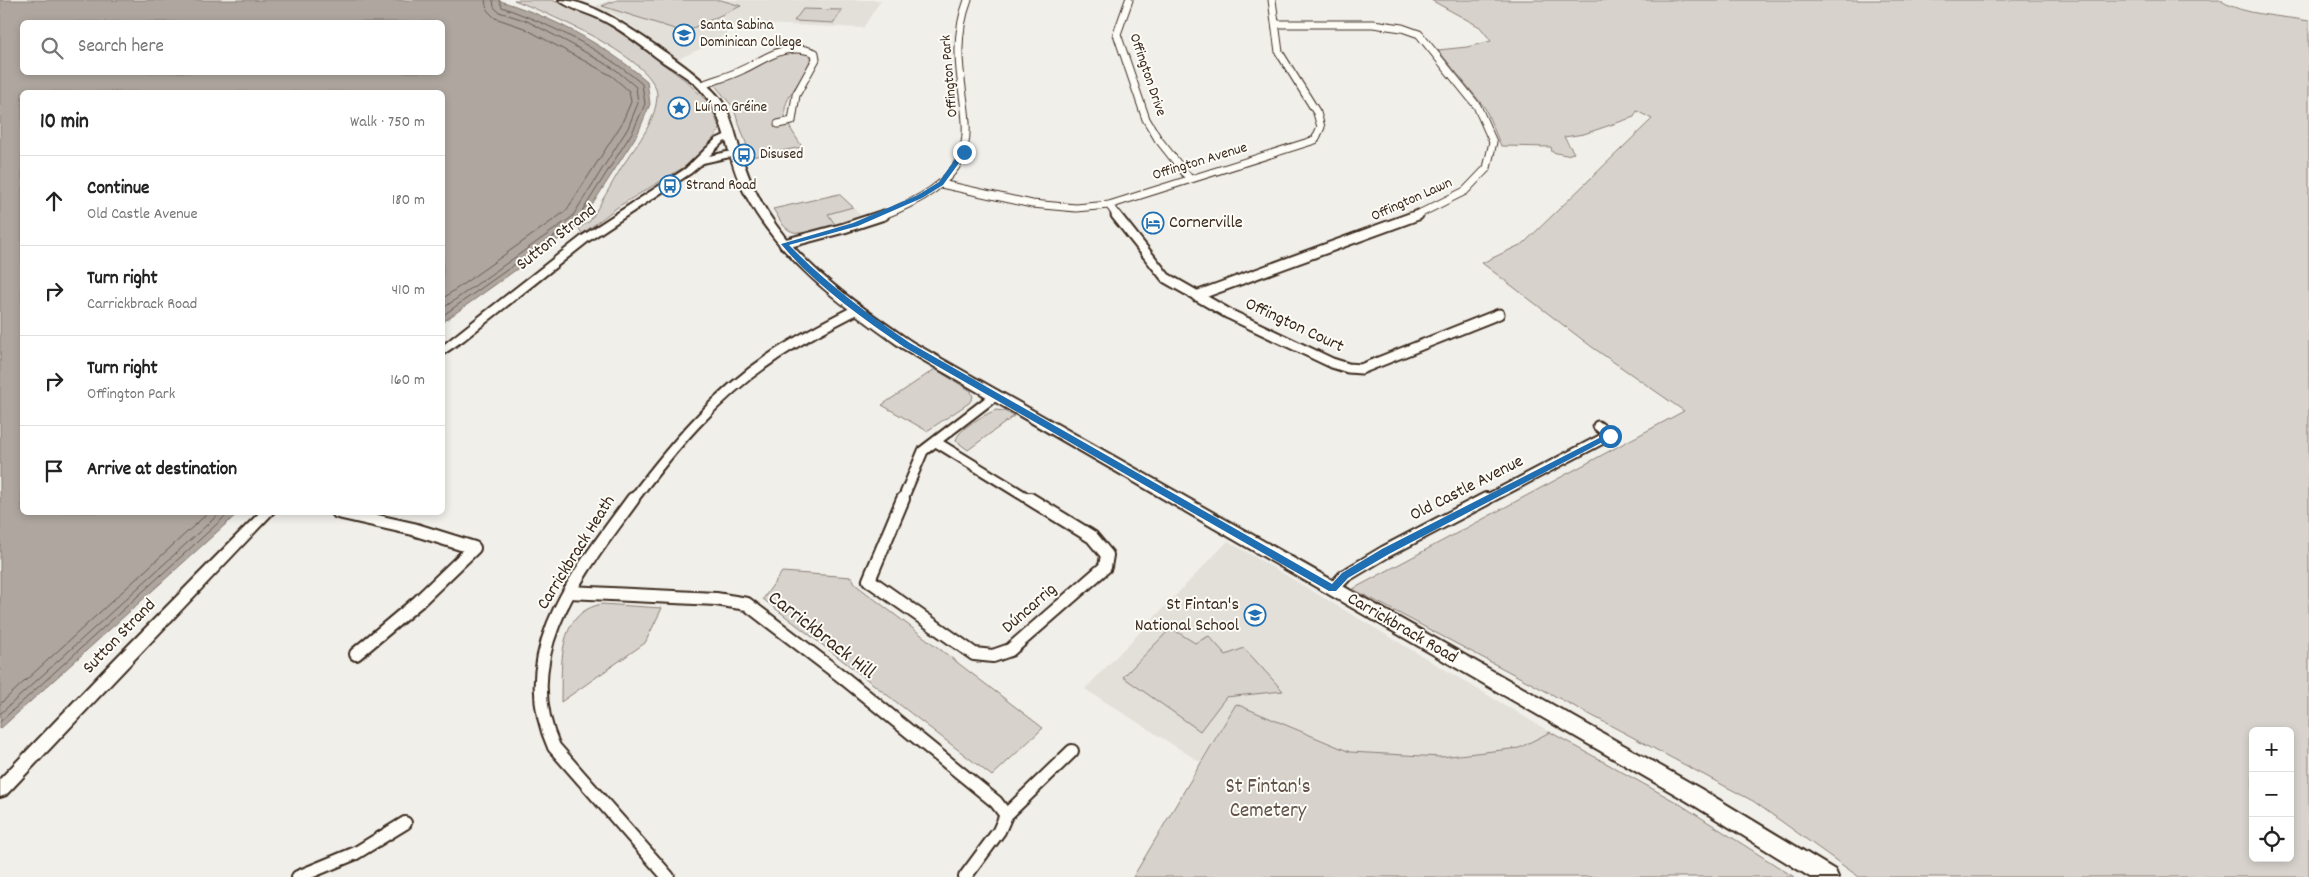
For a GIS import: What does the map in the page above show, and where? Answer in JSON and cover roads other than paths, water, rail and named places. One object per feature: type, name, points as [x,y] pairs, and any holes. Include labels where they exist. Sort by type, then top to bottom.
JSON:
[{"type":"main road","name":"Carrickbrack Road","points":[[564,0],[608,19],[702,85],[718,103],[750,192],[784,244],[816,276],[856,310],[907,345],[1694,795],[1828,877]]},
{"type":"street","name":"Offington Park","points":[[784,244],[856,224],[889,211],[941,184],[964,152],[968,129],[959,38],[961,16],[968,0]]},
{"type":"street","name":"Offington Drive","points":[[1129,0],[1117,34],[1146,119],[1158,139],[1189,178]]},
{"type":"street","name":"Offington Avenue","points":[[941,184],[1032,204],[1076,208],[1109,205],[1189,178],[1315,140],[1321,127],[1317,113],[1279,52],[1272,0]]},
{"type":"street","name":"Offington Lawn","points":[[1196,296],[1411,218],[1465,191],[1487,168],[1493,142],[1476,106],[1419,34],[1402,28],[1373,24],[1276,24]]},
{"type":"street","points":[[702,85],[725,77],[782,50],[810,50],[815,52],[816,60],[797,91],[790,107],[792,121],[778,124]]},
{"type":"street","name":"Sutton Strand","points":[[445,350],[584,239],[701,161],[724,137],[731,135]]},
{"type":"street","name":"Sutton Strand","points":[[701,161],[736,153]]},
{"type":"street","name":"Offington Court","points":[[1109,205],[1166,278],[1196,296],[1332,363],[1348,368],[1361,369],[1499,314]]},
{"type":"street","name":"Carrickbrack Heath","points":[[668,877],[554,747],[546,728],[540,703],[550,629],[569,592],[632,500],[681,441],[726,393],[759,366],[799,341],[856,310]]},
{"type":"street","name":"Dúncarrig","points":[[936,442],[1092,538],[1107,555],[1105,567],[1010,650],[993,656],[974,654],[870,580],[923,451],[996,396]]},
{"type":"street","name":"Old Castle Avenue","points":[[1333,589],[1345,576],[1385,552],[1610,436],[1598,426]]},
{"type":"street","name":"Sutton Strand","points":[[0,790],[120,663],[265,515]]},
{"type":"street","points":[[351,515],[413,529],[474,548],[418,602],[356,654]]},
{"type":"street","name":"Carrickbrack Hill","points":[[569,592],[716,599],[747,604],[846,679],[996,802],[1006,816]]},
{"type":"street","points":[[965,877],[999,831],[1006,816],[1072,752]]},
{"type":"street","points":[[298,877],[356,854],[405,823]]},
{"type":"water","points":[[0,0],[497,0],[537,14],[595,43],[647,81],[650,104],[638,133],[580,224],[445,321],[445,90],[20,90],[20,515],[236,515],[0,729]]},
{"type":"place","name":"Santa Sabina Dominican College","points":[[684,35]]},
{"type":"place","name":"Luí na Gréine","points":[[679,108]]},
{"type":"place","name":"Disused","points":[[744,155]]},
{"type":"place","name":"Strand Road","points":[[670,186]]},
{"type":"place","name":"Cornerville","points":[[1153,223]]},
{"type":"place","name":"St Fintan's National School","points":[[1255,615]]},
{"type":"park label","name":"St Fintan's Cemetery","points":[[1268,800]]}]
